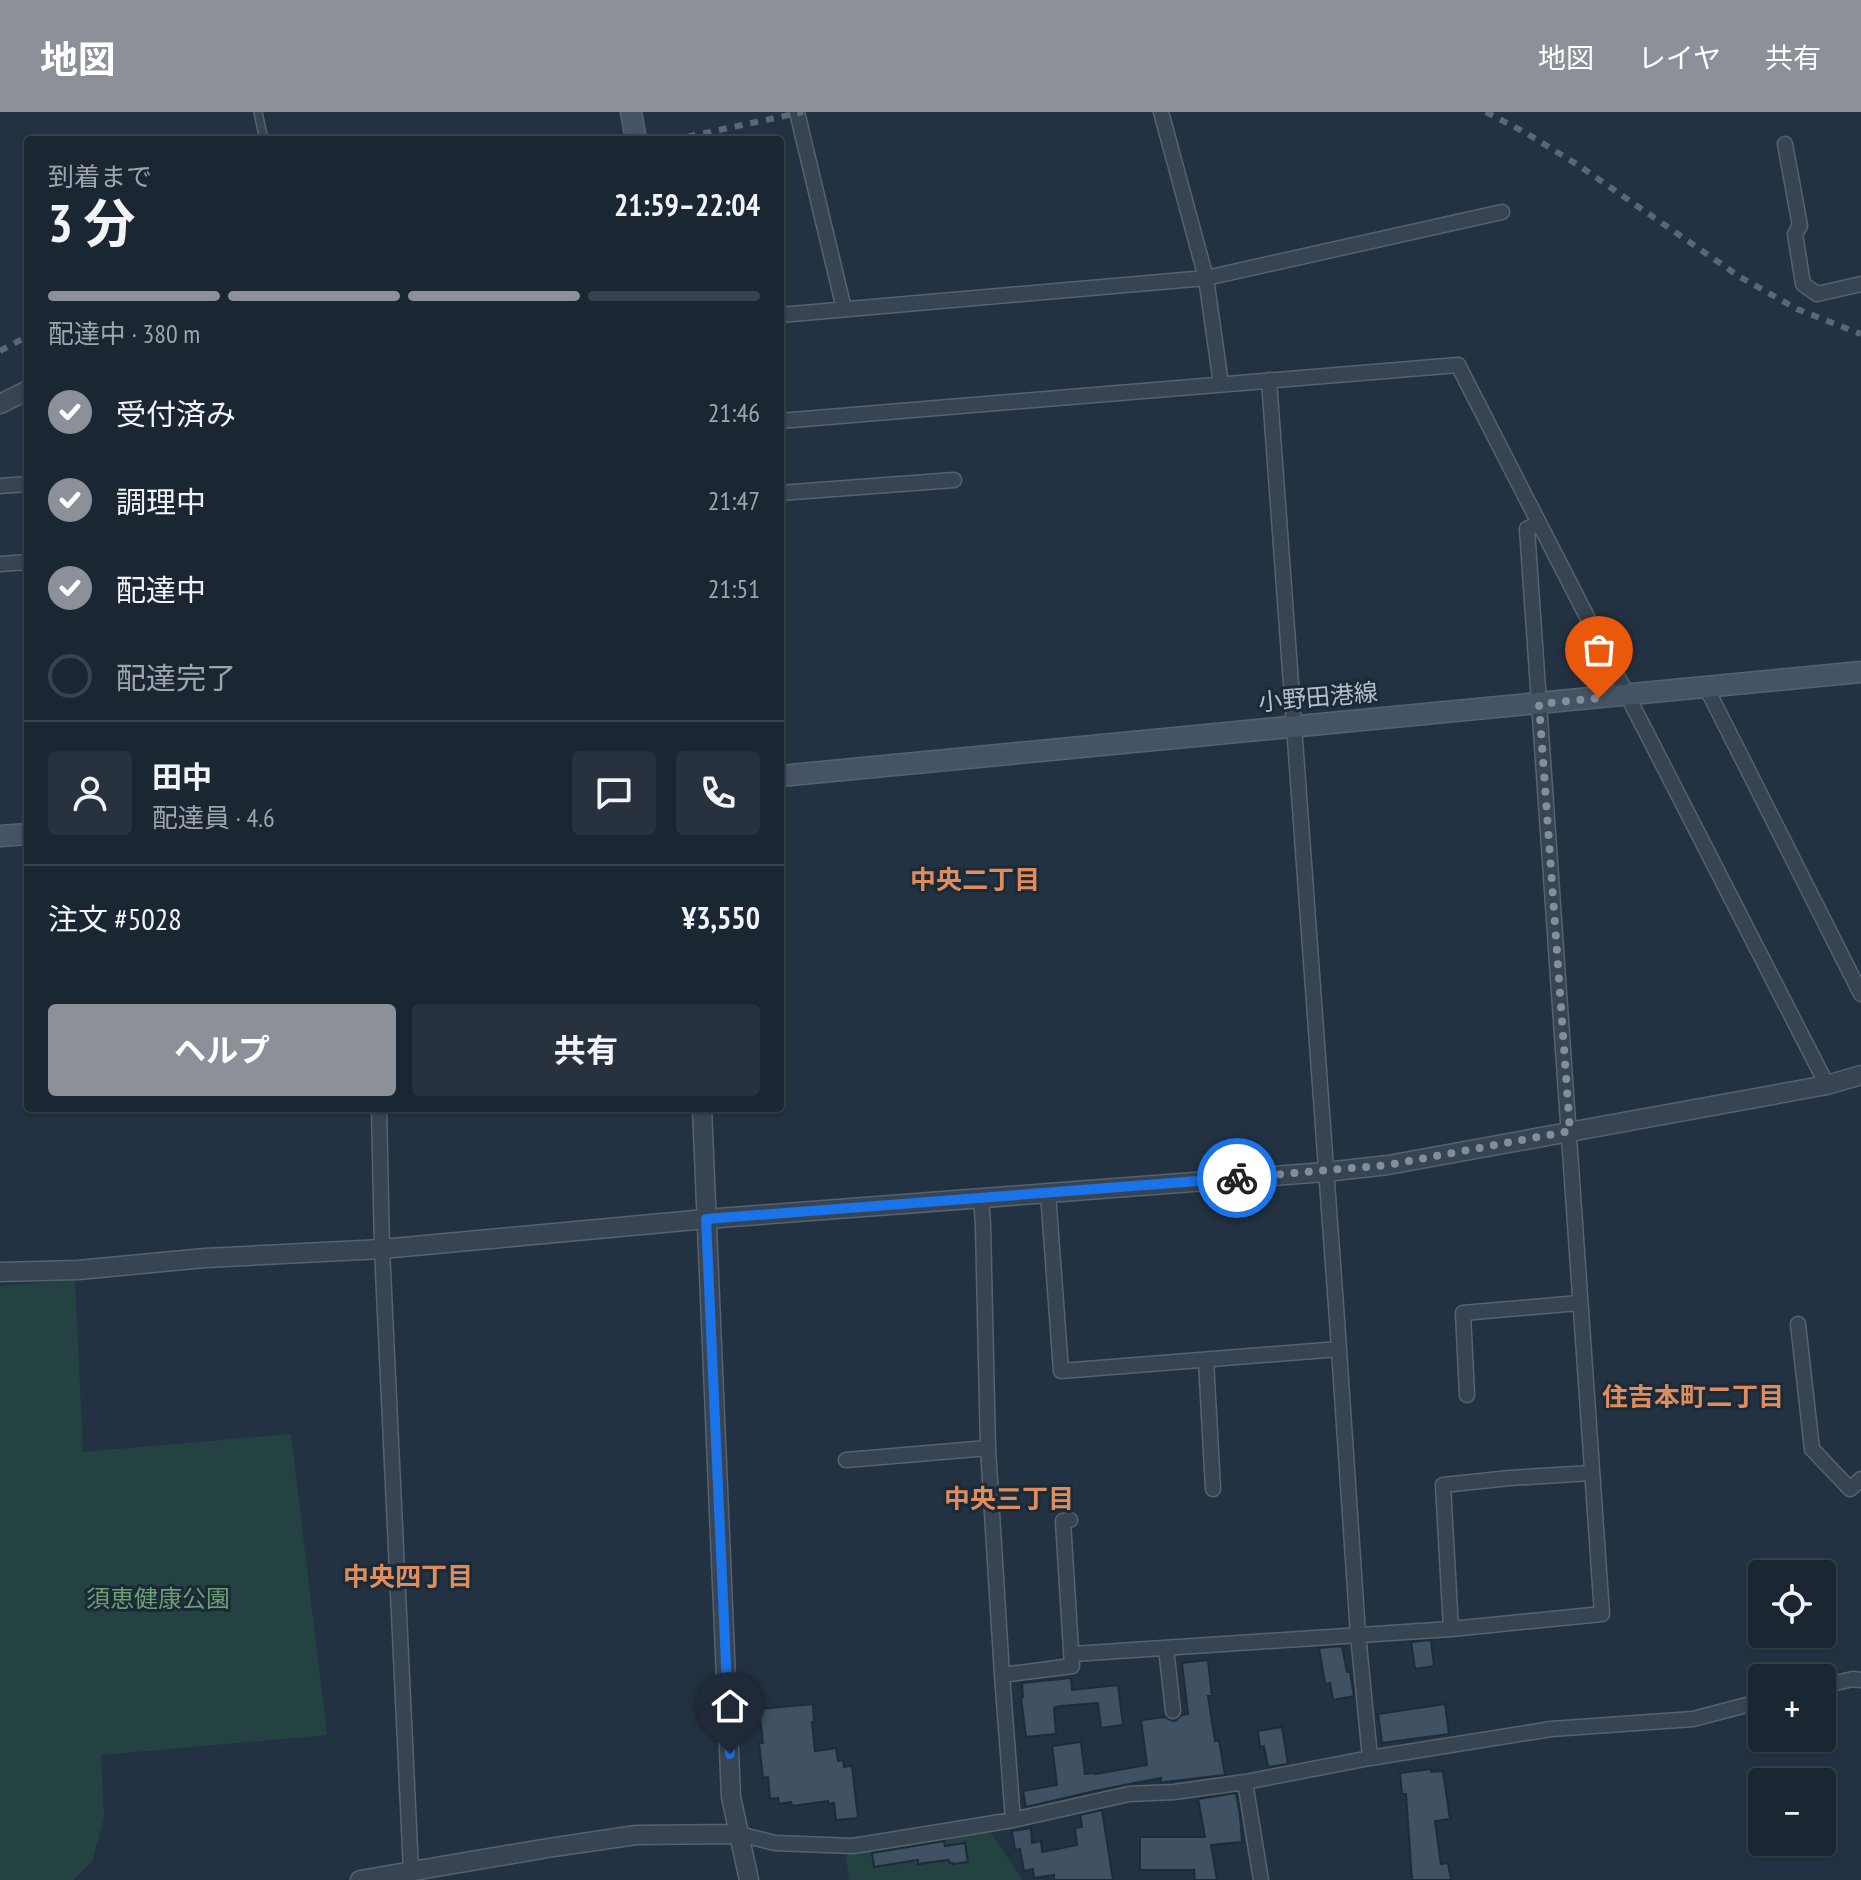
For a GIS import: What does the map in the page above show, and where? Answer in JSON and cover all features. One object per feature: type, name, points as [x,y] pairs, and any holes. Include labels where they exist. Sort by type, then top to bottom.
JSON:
[{"type":"main road","points":[[631,112],[635,136]]},
{"type":"main road","name":"小野田港線","points":[[784,776],[1861,672]]},
{"type":"main road","points":[[0,836],[24,834]]},
{"type":"street","points":[[797,112],[844,309]]},
{"type":"street","points":[[1161,112],[1206,278],[1221,384]]},
{"type":"street","points":[[1785,144],[1800,226],[1795,234],[1803,284],[1817,294],[1861,284]]},
{"type":"street","points":[[784,315],[1206,278],[1502,212]]},
{"type":"street","points":[[784,421],[1458,365],[1827,1085]]},
{"type":"street","points":[[1269,380],[1358,1634],[1370,1758]]},
{"type":"street","points":[[0,404],[24,392]]},
{"type":"street","points":[[784,493],[954,480]]},
{"type":"street","points":[[0,486],[24,484]]},
{"type":"street","points":[[1073,1654],[1451,1629],[1602,1614],[1527,529],[1538,523]]},
{"type":"street","points":[[0,564],[24,562]]},
{"type":"street","points":[[1706,687],[1861,994]]},
{"type":"street","points":[[0,1272],[78,1270],[205,1258],[382,1249],[706,1219],[1326,1172],[1402,1163],[1827,1085],[1861,1075]]},
{"type":"street","points":[[379,1112],[382,1249],[411,1871]]},
{"type":"street","points":[[702,1112],[731,1797],[749,1880]]},
{"type":"street","points":[[1048,1193],[1061,1371],[1339,1349]]},
{"type":"street","points":[[981,1198],[988,1448],[1013,1820]]},
{"type":"street","points":[[1467,1395],[1463,1313],[1579,1303]]},
{"type":"street","points":[[1798,1324],[1812,1449],[1850,1489],[1861,1479]]},
{"type":"street","points":[[1206,1360],[1213,1489]]},
{"type":"street","points":[[846,1460],[988,1448]]},
{"type":"street","points":[[1451,1629],[1443,1485],[1591,1473]]},
{"type":"street","points":[[1002,1675],[1072,1666],[1063,1521],[1070,1520]]},
{"type":"street","points":[[1166,1648],[1173,1711]]},
{"type":"street","points":[[1836,1683],[1861,1680]]},
{"type":"street","points":[[360,1880],[636,1835],[739,1834],[775,1843],[853,1846],[1013,1820],[1129,1794],[1174,1792],[1245,1782],[1551,1729],[1693,1719],[1748,1705]]},
{"type":"street","points":[[1245,1782],[1261,1880]]},
{"type":"lane","points":[[258,112],[263,136]]},
{"type":"green space","name":"須恵健康公園","points":[[75,1280],[83,1452],[291,1434],[327,1735],[101,1755],[104,1818],[92,1862],[73,1880],[0,1880],[0,1286]]},
{"type":"green space","points":[[990,1832],[1023,1880],[849,1880],[846,1854]]},
{"type":"building","points":[[1431,1640],[1434,1666],[1415,1669],[1411,1642]]},
{"type":"building","points":[[1342,1646],[1354,1696],[1333,1700],[1330,1683],[1325,1684],[1319,1648]]},
{"type":"building","points":[[1208,1660],[1212,1696],[1208,1696],[1215,1741],[1219,1740],[1225,1775],[1161,1783],[1161,1778],[1026,1807],[1023,1791],[1057,1785],[1052,1746],[1081,1742],[1085,1774],[1147,1765],[1141,1720],[1165,1717],[1175,1721],[1188,1714],[1182,1663]]},
{"type":"building","points":[[1071,1678],[1072,1690],[1118,1685],[1123,1725],[1101,1728],[1098,1703],[1060,1706],[1054,1708],[1056,1734],[1026,1737],[1022,1683]]},
{"type":"building","points":[[813,1704],[815,1751],[836,1748],[838,1761],[843,1760],[844,1767],[852,1766],[858,1818],[836,1820],[834,1803],[829,1804],[828,1801],[792,1806],[791,1802],[779,1804],[778,1798],[770,1799],[768,1777],[763,1778],[759,1709]]},
{"type":"building","points":[[1445,1704],[1449,1734],[1382,1743],[1378,1714]]},
{"type":"building","points":[[1282,1727],[1288,1764],[1268,1767],[1258,1731]]},
{"type":"building","points":[[1431,1769],[1431,1772],[1443,1771],[1450,1819],[1435,1821],[1441,1864],[1448,1863],[1451,1880],[1412,1880],[1406,1794],[1402,1794],[1400,1773]]},
{"type":"building","points":[[1236,1793],[1242,1842],[1211,1845],[1217,1880],[1195,1880],[1194,1870],[1140,1870],[1140,1837],[1205,1837],[1198,1799]]},
{"type":"building","points":[[1102,1810],[1113,1880],[1054,1880],[1054,1875],[1034,1878],[1033,1869],[1024,1871],[1020,1849],[1015,1850],[1012,1831],[1031,1828],[1032,1843],[1041,1841],[1042,1852],[1077,1845],[1075,1828],[1082,1827],[1080,1815]]},
{"type":"building","points":[[944,1841],[945,1846],[965,1843],[968,1862],[953,1864],[949,1860],[918,1864],[918,1860],[874,1867],[872,1853]]},
{"type":"railway","points":[[691,136],[803,112]]},
{"type":"railway","points":[[1486,112],[1578,165],[1740,277],[1797,309],[1861,334]]},
{"type":"railway","points":[[0,351],[24,338]]},
{"type":"way so far","points":[[1237,1178],[1388,1165],[1570,1131],[1539,704],[1599,698]]},
{"type":"district","name":"中央二丁目","points":[[975,879]]},
{"type":"district","name":"住吉本町二丁目","points":[[1693,1396]]},
{"type":"district","name":"中央三丁目","points":[[1009,1498]]},
{"type":"district","name":"中央四丁目","points":[[408,1576]]},
{"type":"route","points":[[730,1754],[706,1219],[1237,1178]]}]
